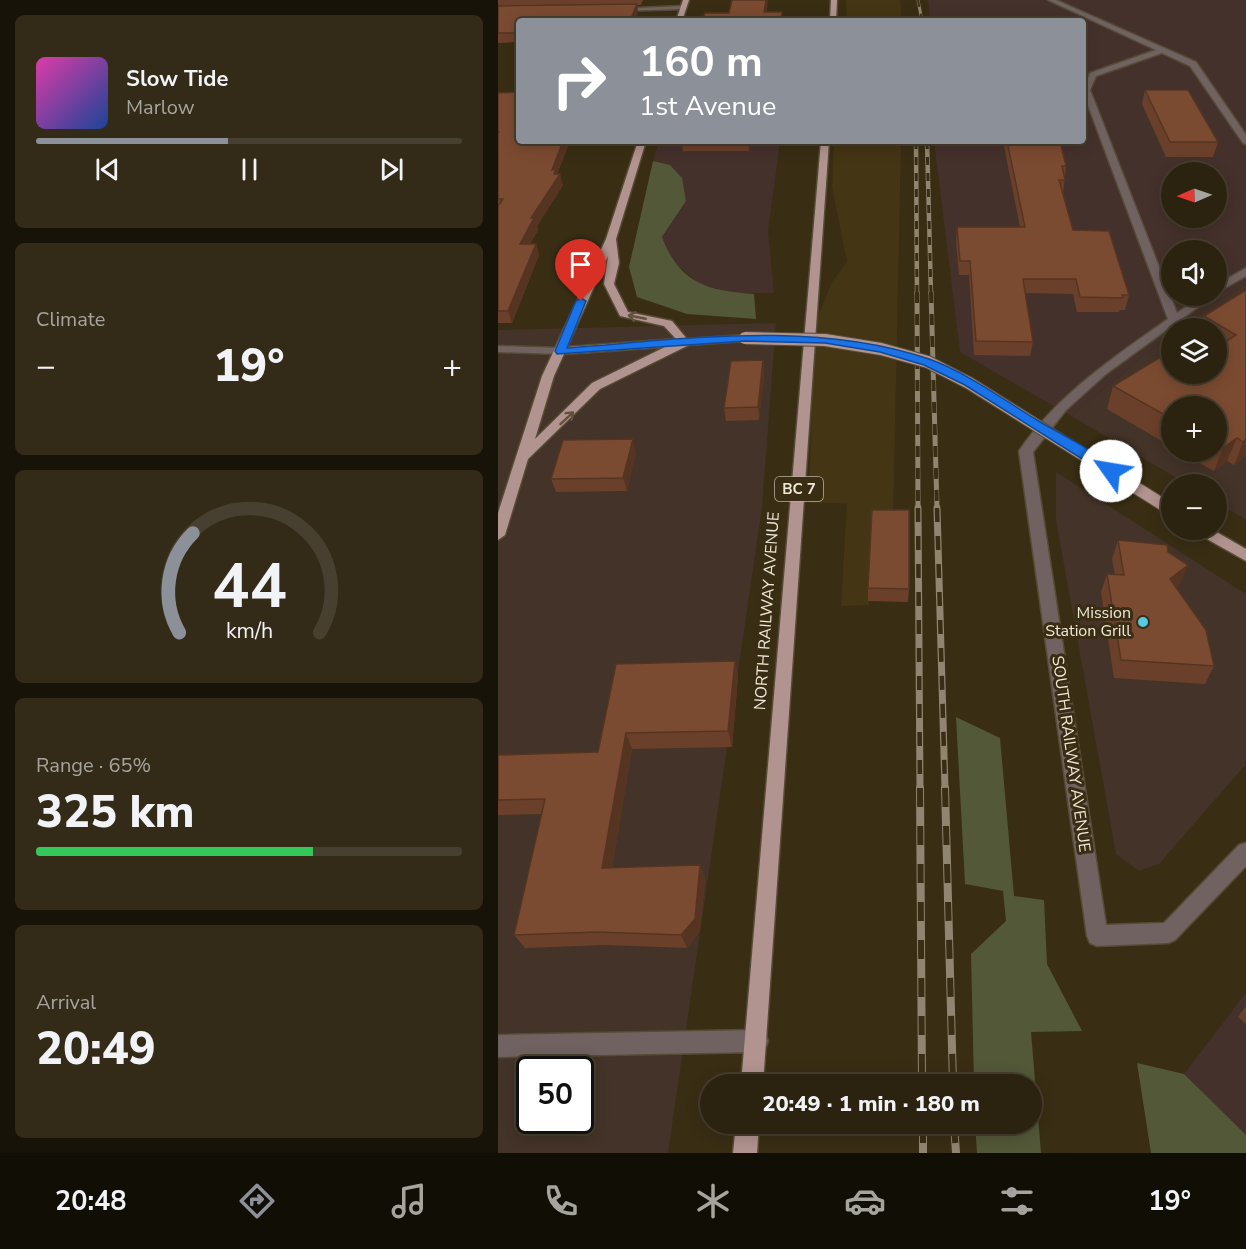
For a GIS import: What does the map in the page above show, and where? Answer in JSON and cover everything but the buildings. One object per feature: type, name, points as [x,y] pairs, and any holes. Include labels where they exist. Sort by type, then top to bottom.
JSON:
[{"type":"main road","points":[[680,18],[686,0]]},
{"type":"main road","points":[[833,18],[834,0]]},
{"type":"main road","points":[[498,535],[548,376],[611,239],[641,144]]},
{"type":"main road","name":"NORTH RAILWAY AVENUE","points":[[753,1074],[825,144]]},
{"type":"main road","points":[[611,239],[614,263],[609,284],[624,314],[668,323],[685,343]]},
{"type":"main road","points":[[561,351],[745,338],[825,340],[881,349],[928,362],[969,383],[1161,503]]},
{"type":"main road","points":[[524,457],[597,386],[658,354],[685,343]]},
{"type":"main road","points":[[1220,540],[1246,556]]},
{"type":"main road","points":[[745,1153],[747,1134]]},
{"type":"street","points":[[1051,0],[1192,64],[1246,141]]},
{"type":"street","points":[[614,9],[683,8]]},
{"type":"street","points":[[1163,50],[1093,75],[1086,90],[1173,318]]},
{"type":"street","points":[[1227,283],[1246,271]]},
{"type":"street","name":"SOUTH RAILWAY AVENUE","points":[[1173,318],[1192,306]]},
{"type":"street","name":"SOUTH RAILWAY AVENUE","points":[[1161,327],[1102,371],[1062,407],[1026,451],[1097,936],[1168,933],[1246,852]]},
{"type":"street","points":[[498,349],[561,351]]},
{"type":"street","points":[[498,1046],[757,1041]]},
{"type":"shaded area","points":[[846,0],[900,0],[902,18],[847,18]]},
{"type":"shaded area","points":[[928,0],[1246,0],[1246,283],[1227,295],[1227,240],[1161,240],[1161,306],[1211,306],[1192,318],[1161,318],[1161,341],[1071,416],[960,352],[934,144],[1086,144],[1086,18],[930,18]]},
{"type":"shaded area","points":[[658,144],[780,144],[768,231],[774,293],[732,293],[699,284],[671,260],[662,238],[686,201],[670,165],[653,161]]},
{"type":"shaded area","points":[[834,144],[901,144],[893,523],[872,523],[869,605],[841,606],[847,503],[809,503],[814,326],[832,282],[847,262],[832,187]]},
{"type":"shaded area","points":[[1246,283],[1246,520],[1227,508],[1227,474],[1170,474],[1071,416],[1161,341],[1161,384],[1227,384],[1227,318],[1192,318],[1211,306],[1227,306],[1227,295]]},
{"type":"shaded area","points":[[776,323],[762,507],[668,1153],[498,1153],[498,330]]},
{"type":"shaded area","points":[[1056,472],[1246,594],[1246,764],[1159,864],[1139,871],[1116,854],[1056,520]]},
{"type":"shaded area","points":[[1246,993],[1246,1137],[1184,1074]]},
{"type":"green space","points":[[653,161],[670,165],[682,178],[686,201],[662,237],[669,253],[677,265],[697,282],[723,290],[754,294],[756,319],[687,314],[637,297],[629,267]]},
{"type":"green space","points":[[956,717],[1000,738],[1014,896],[1044,900],[1047,964],[1082,1031],[1031,1032],[1034,1074],[974,1074],[971,954],[1006,921],[1003,891],[965,884]]},
{"type":"green space","points":[[1137,1063],[1184,1074],[1246,1135],[1246,1153],[1151,1153]]},
{"type":"green space","points":[[976,1134],[1039,1134],[1041,1153],[977,1153]]},
{"type":"railway","points":[[918,0],[921,18]]},
{"type":"railway","points":[[916,144],[917,294]]},
{"type":"railway","points":[[927,144],[931,294]]},
{"type":"railway","points":[[917,292],[918,509]]},
{"type":"railway","points":[[931,292],[937,509]]},
{"type":"railway","points":[[918,508],[920,789]]},
{"type":"railway","points":[[937,508],[945,789]]},
{"type":"railway","points":[[920,788],[922,1074]]},
{"type":"railway","points":[[945,788],[953,1074]]},
{"type":"railway","points":[[923,1134],[923,1153]]},
{"type":"railway","points":[[955,1134],[956,1153]]},
{"type":"place","name":"Mission Station Grill","points":[[1143,622]]},
{"type":"route","points":[[581,301],[561,351],[745,338],[825,340],[881,349],[928,362],[969,383],[1111,471]]}]
